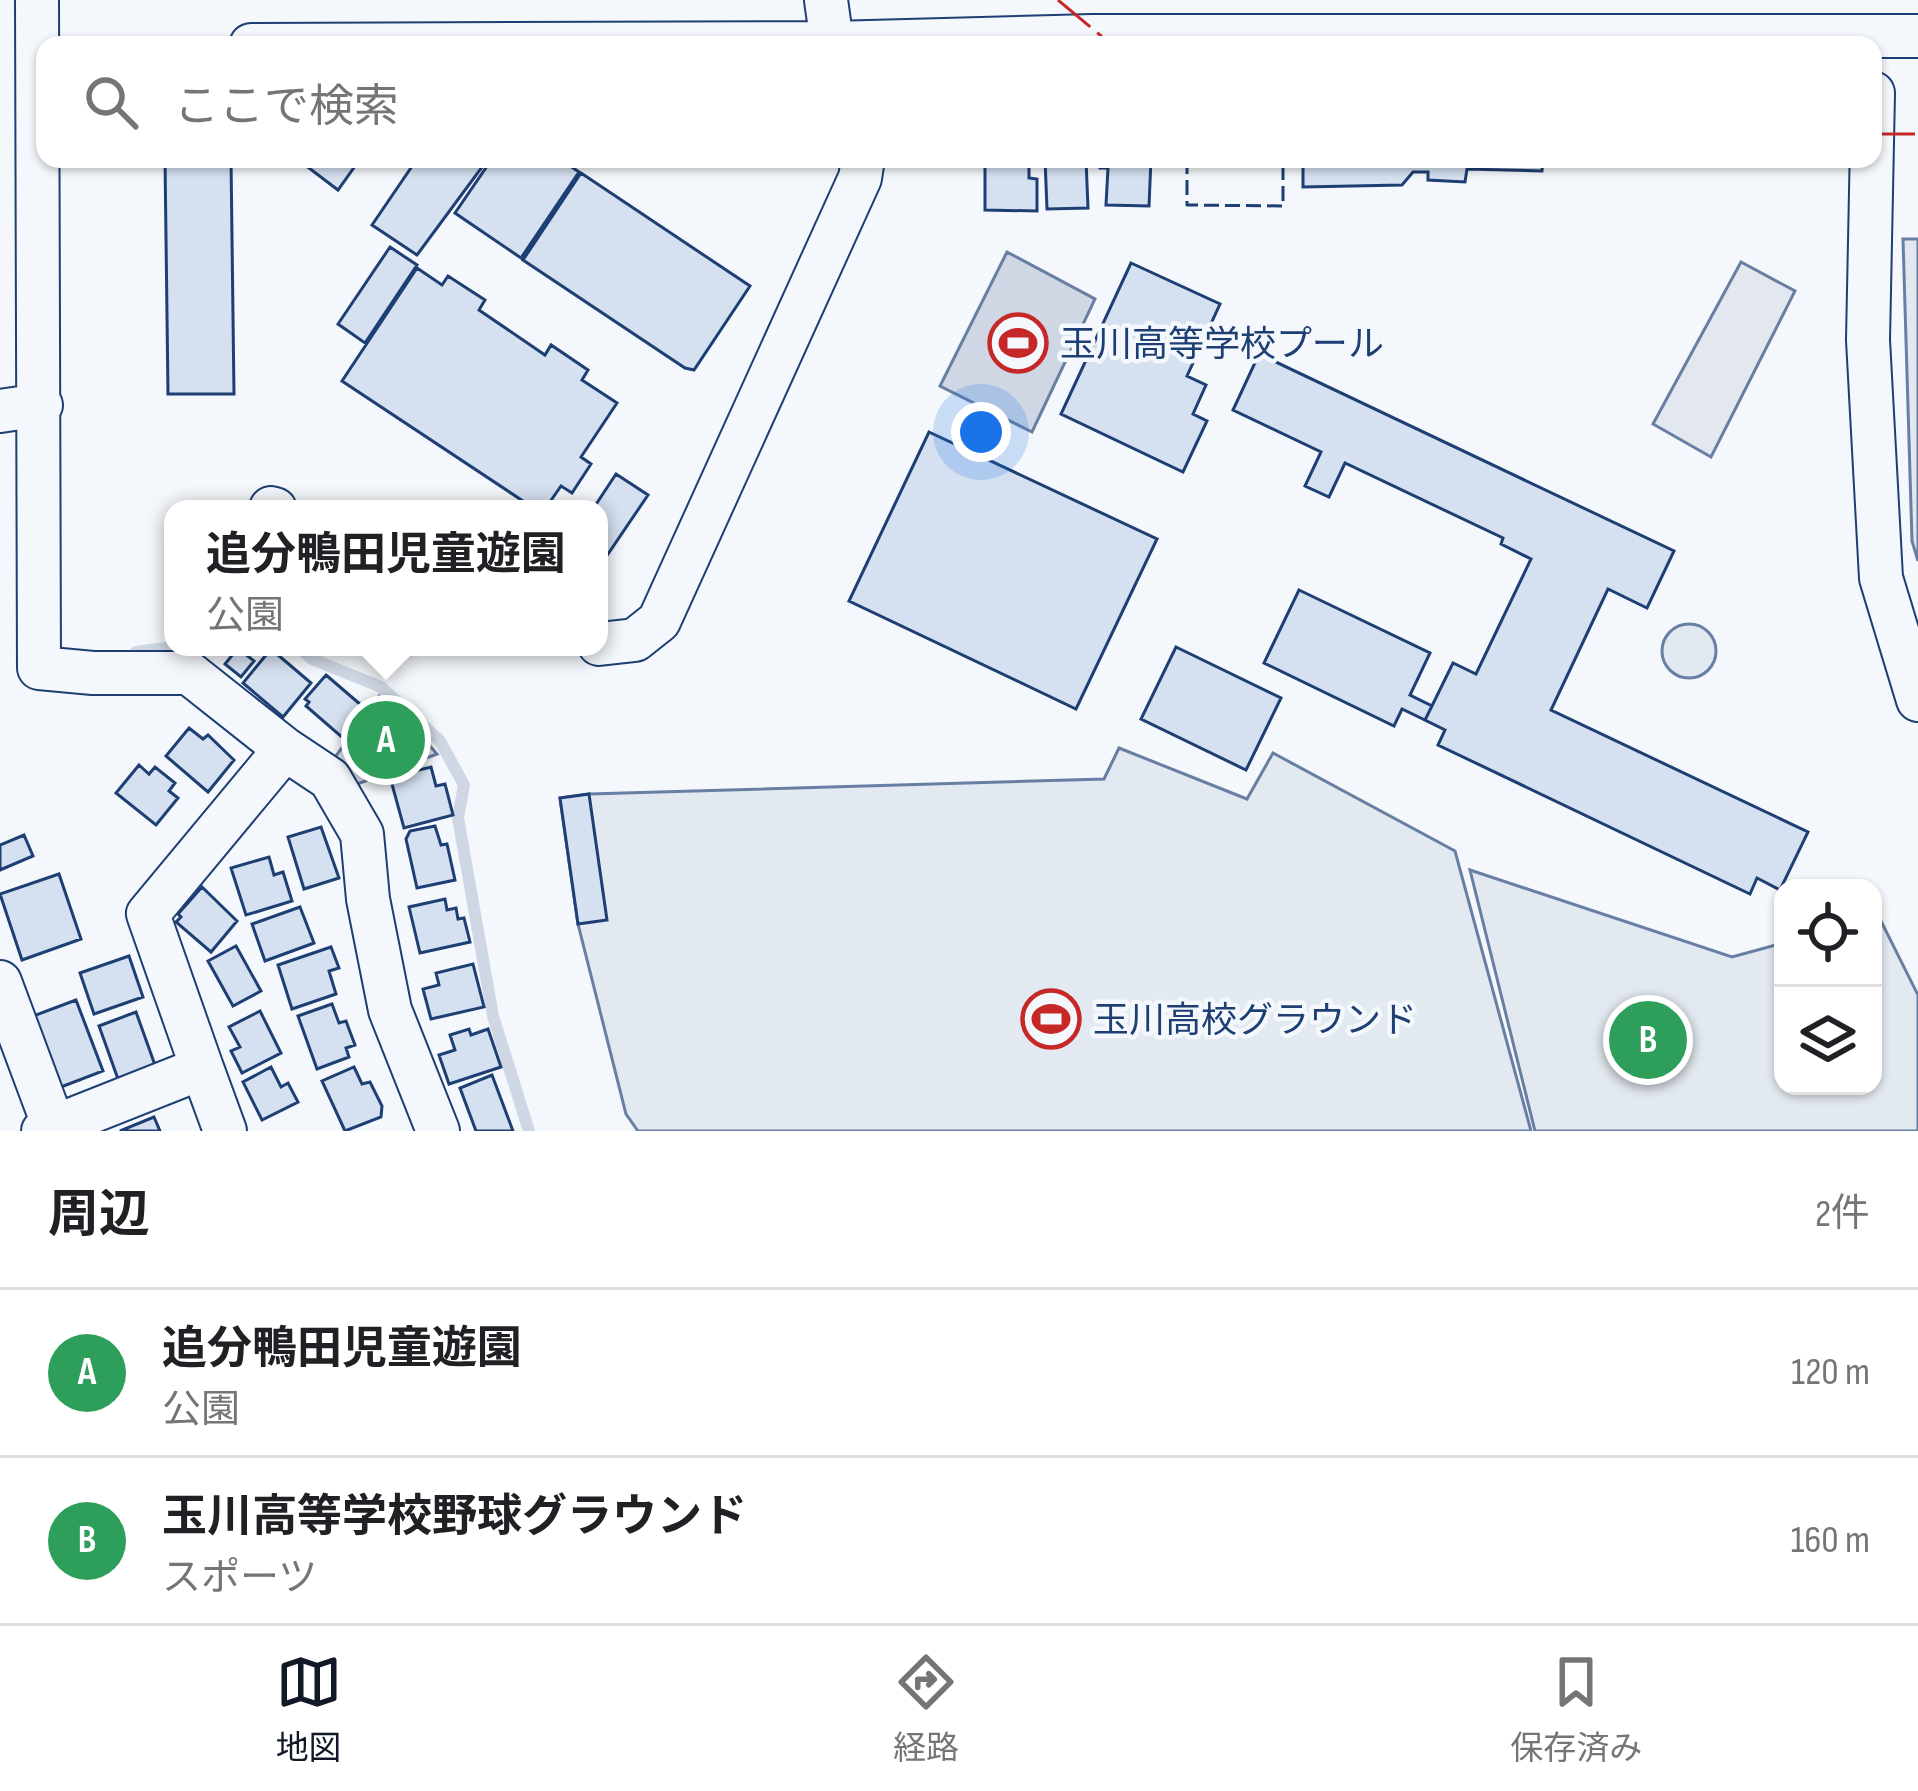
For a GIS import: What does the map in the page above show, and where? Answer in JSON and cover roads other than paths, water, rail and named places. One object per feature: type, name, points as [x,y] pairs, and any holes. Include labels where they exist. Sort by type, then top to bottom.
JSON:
[{"type":"street","points":[[38,0],[28,54],[21,408],[39,668],[189,673],[330,779],[362,834],[368,899],[390,1010],[438,1131]]},
{"type":"street","points":[[826,0],[831,36]]},
{"type":"street","points":[[1250,36],[1857,26],[1918,35]]},
{"type":"street","points":[[608,643],[635,640],[659,621],[862,168]]},
{"type":"street","points":[[1871,168],[1868,340],[1881,578],[1917,697]]},
{"type":"street","points":[[225,1131],[148,914],[285,749]]},
{"type":"street","points":[[0,982],[48,1129],[202,1068]]},
{"type":"waterway","points":[[136,652],[164,648]]},
{"type":"waterway","points":[[308,656],[381,687],[440,741],[464,785],[458,818],[493,1016],[529,1131]]},
{"type":"place","name":"玉川高等学校プール","points":[[1018,343]]},
{"type":"place","name":"追分鴨田児童遊園","points":[[386,740]]},
{"type":"place","name":"玉川高校グラウンド","points":[[1051,1019]]},
{"type":"place","name":"玉川高等学校野球グラウンド","points":[[1648,1040]]}]
